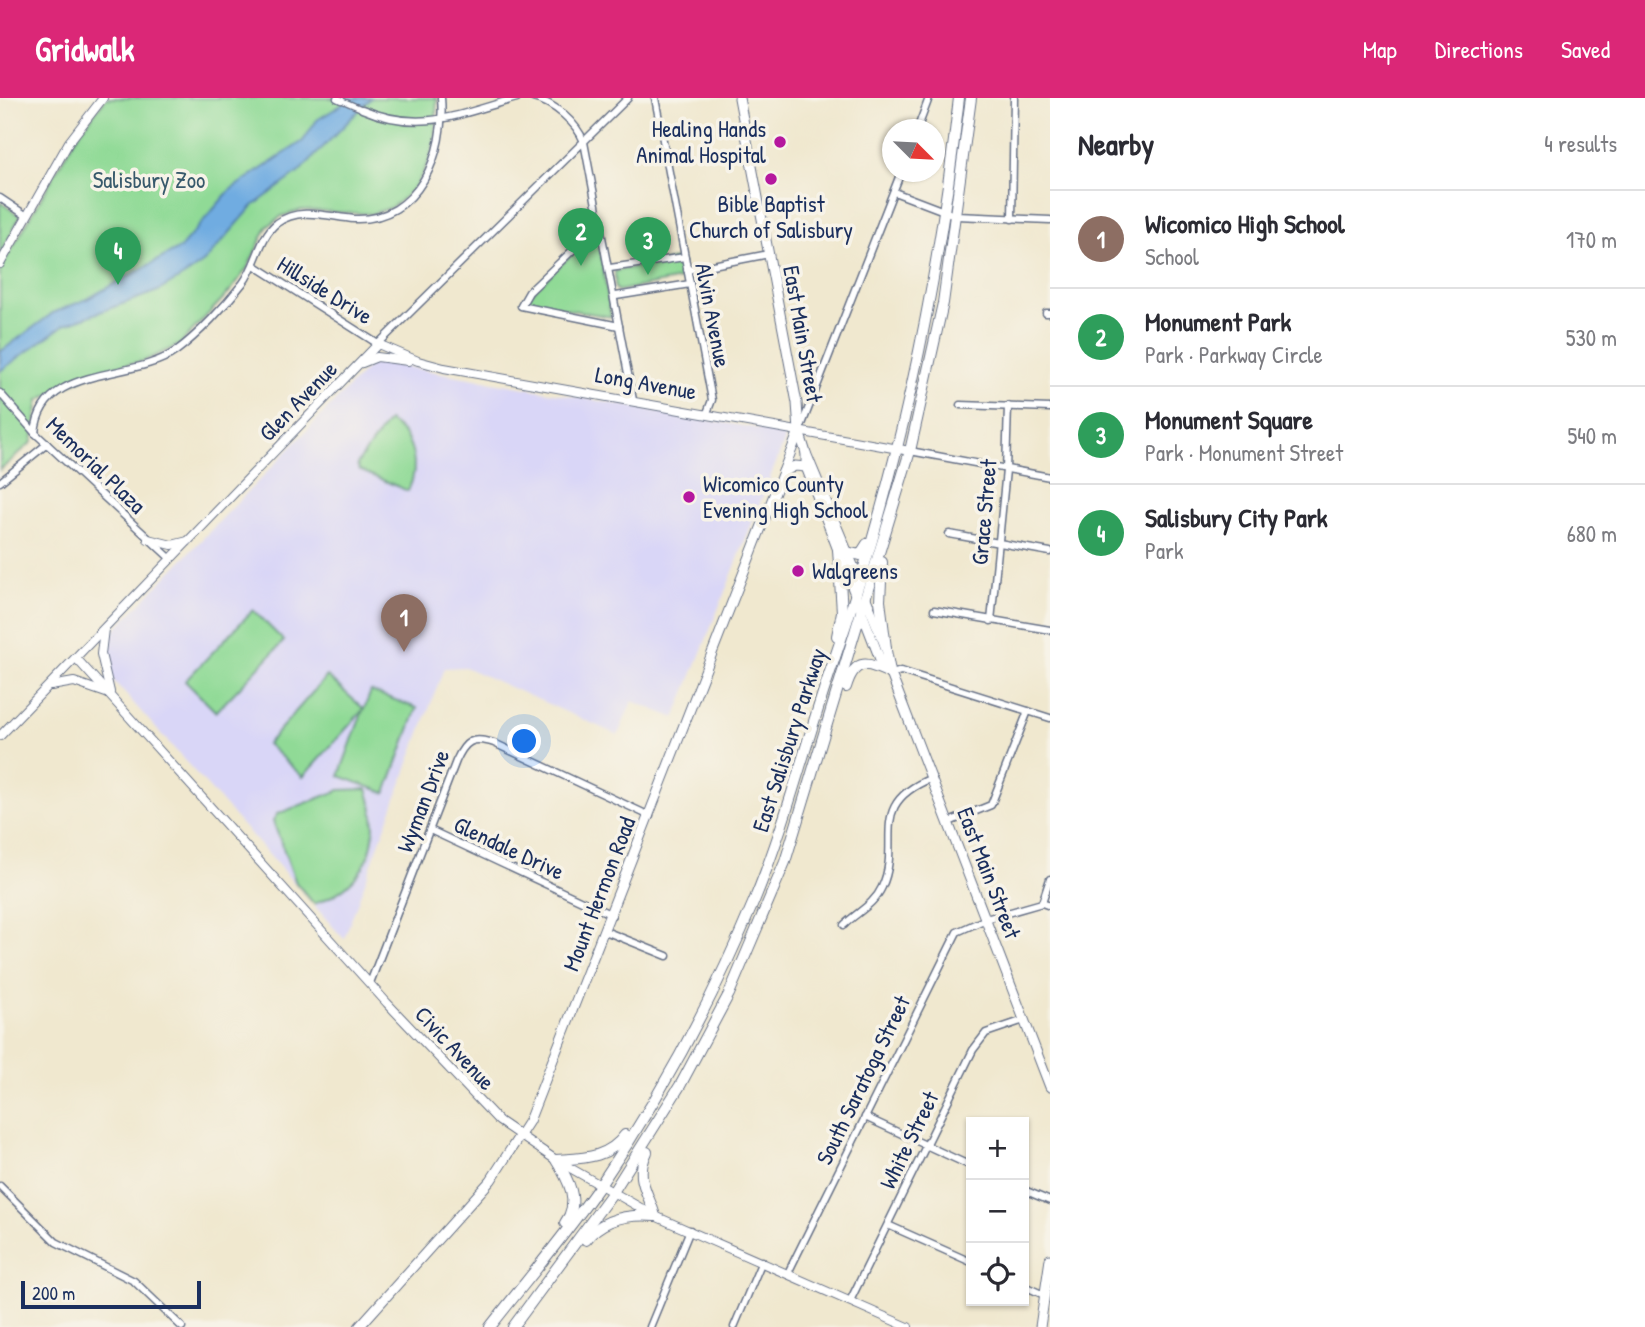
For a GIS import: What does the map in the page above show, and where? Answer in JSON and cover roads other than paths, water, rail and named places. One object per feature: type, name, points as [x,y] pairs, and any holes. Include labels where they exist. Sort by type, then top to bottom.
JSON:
[{"type":"main road","name":"East Main Street","points":[[739,98],[797,403],[799,431],[842,551],[860,582]]},
{"type":"main road","name":"East Salisbury Parkway","points":[[513,1327],[613,1192],[670,1104],[729,994],[770,901],[796,833],[863,610],[860,582],[919,363],[946,212],[959,98]]},
{"type":"main road","name":"East Salisbury Parkway","points":[[490,1327],[600,1184],[674,1063],[728,958],[754,900],[798,776],[833,662],[884,543],[910,452],[937,335],[957,216],[971,98]]},
{"type":"main road","name":"Mount Hermon Road","points":[[359,1327],[471,1204],[521,1138],[544,1088],[799,431]]},
{"type":"main road","name":"East Main Street","points":[[806,453],[806,467],[861,597],[886,648],[891,674],[1050,1087]]},
{"type":"main road","points":[[783,472],[795,466],[806,467]]},
{"type":"main road","points":[[833,662],[842,612],[842,551],[862,554],[879,519]]},
{"type":"main road","points":[[884,543],[880,601],[886,648]]},
{"type":"main road","name":"East Main Street","points":[[863,610],[883,667],[891,674]]},
{"type":"main road","points":[[827,729],[852,671],[869,664],[891,674]]},
{"type":"main road","points":[[519,1290],[533,1265],[569,1218],[572,1191],[556,1160],[589,1158],[619,1143],[659,1077],[674,1063]]},
{"type":"main road","points":[[520,1318],[590,1234],[620,1217],[655,1216],[641,1184],[642,1162],[664,1124],[670,1104]]},
{"type":"main road","points":[[1040,1327],[1050,1259]]},
{"type":"street","points":[[0,264],[82,121],[103,98]]},
{"type":"street","points":[[36,433],[40,409],[52,397],[100,373],[145,366],[174,352],[243,283],[271,228],[285,218],[316,214],[373,218],[399,207],[413,196],[429,173],[435,158],[443,118],[441,98]]},
{"type":"street","points":[[339,99],[388,118],[418,123],[517,98]]},
{"type":"street","points":[[533,98],[553,106],[580,132],[584,142],[633,400]]},
{"type":"street","name":"Glen Avenue","points":[[0,736],[378,344],[628,98]]},
{"type":"street","name":"Alvin Avenue","points":[[654,98],[712,400],[707,413]]},
{"type":"street","points":[[921,119],[929,98]]},
{"type":"street","points":[[1012,219],[1014,98]]},
{"type":"street","points":[[799,431],[898,182]]},
{"type":"street","points":[[894,192],[957,216],[1050,220]]},
{"type":"street","points":[[0,198],[27,216]]},
{"type":"street","points":[[600,224],[529,292],[521,306],[619,326]]},
{"type":"street","points":[[687,270],[769,254]]},
{"type":"street","points":[[610,268],[685,257]]},
{"type":"street","name":"Hillside Drive","points":[[254,265],[378,344]]},
{"type":"street","points":[[615,296],[690,284]]},
{"type":"street","name":"Long Avenue","points":[[378,344],[418,362],[910,452]]},
{"type":"street","points":[[359,364],[377,357],[418,362]]},
{"type":"street","name":"Memorial Plaza","points":[[0,393],[47,444],[171,559]]},
{"type":"street","points":[[960,405],[1050,408]]},
{"type":"street","name":"Grace Street","points":[[991,621],[1006,470],[1008,406]]},
{"type":"street","points":[[0,482],[47,444]]},
{"type":"street","points":[[910,452],[1050,477]]},
{"type":"street","points":[[949,534],[1050,552]]},
{"type":"street","points":[[148,539],[172,545],[190,540]]},
{"type":"street","points":[[934,610],[1050,630]]},
{"type":"street","points":[[104,628],[101,654],[111,695]]},
{"type":"street","name":"Civic Avenue","points":[[76,658],[475,1098],[521,1138],[655,1216],[908,1327]]},
{"type":"street","points":[[891,674],[901,671],[1050,718]]},
{"type":"street","points":[[48,686],[74,682],[111,695]]},
{"type":"street","points":[[949,822],[991,805],[1028,711]]},
{"type":"street","name":"Wyman Drive","points":[[370,983],[461,751],[474,739],[494,743],[650,816]]},
{"type":"street","points":[[844,925],[872,902],[883,885],[888,828],[901,796],[911,787],[932,778]]},
{"type":"street","name":"Glendale Drive","points":[[430,830],[611,915]]},
{"type":"street","points":[[1050,879],[1042,903],[1050,906]]},
{"type":"street","name":"South Saratoga Street","points":[[788,1273],[951,941],[964,928],[1042,903]]},
{"type":"street","points":[[605,932],[667,956]]},
{"type":"street","name":"White Street","points":[[850,1301],[980,1039],[986,1033],[1024,1020]]},
{"type":"street","points":[[865,1117],[966,1164]]},
{"type":"street","points":[[0,1186],[56,1242],[134,1281],[182,1327]]},
{"type":"street","points":[[1029,1192],[1050,1201]]},
{"type":"street","points":[[888,1225],[966,1260]]},
{"type":"street","points":[[650,1327],[690,1230]]},
{"type":"street","points":[[734,1327],[762,1261]]},
{"type":"street","points":[[1029,1288],[1044,1295]]},
{"type":"water","points":[[346,98],[371,98],[298,173],[253,206],[204,262],[158,291],[64,325],[0,371],[0,352],[53,313],[87,299],[180,248],[230,190],[303,141],[317,120],[343,104]]},
{"type":"place","name":"Healing Hands Animal Hospital","points":[[780,142]]},
{"type":"place","name":"Bible Baptist Church of Salisbury","points":[[771,179]]},
{"type":"place","name":"Monument Park","points":[[581,266]]},
{"type":"place","name":"Monument Square","points":[[648,275]]},
{"type":"place","name":"Salisbury City Park","points":[[118,285]]},
{"type":"place","name":"Wicomico County Evening High School","points":[[689,497]]},
{"type":"place","name":"Walgreens","points":[[798,571]]},
{"type":"place","name":"Wicomico High School","points":[[404,652]]},
{"type":"park label","name":"Salisbury Zoo","points":[[149,180]]}]
